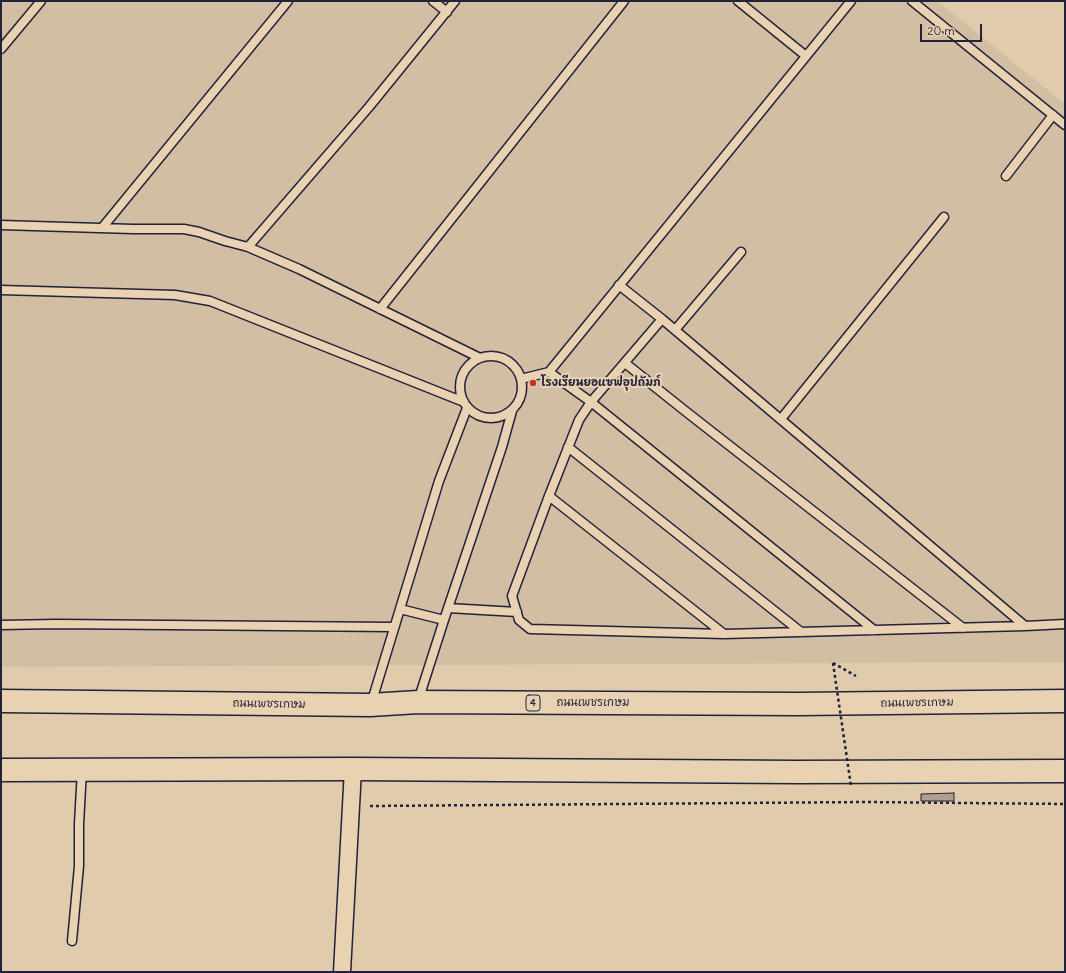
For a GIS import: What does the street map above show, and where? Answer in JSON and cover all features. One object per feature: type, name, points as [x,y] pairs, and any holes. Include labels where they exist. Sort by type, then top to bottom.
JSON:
[{"type":"main road","name":"ถนนเพชรเกษม","points":[[1,701],[370,705],[418,702],[798,704],[1065,701]]},
{"type":"main road","points":[[1,770],[82,768],[789,772],[1065,771]]},
{"type":"street","points":[[342,972],[353,769]]},
{"type":"lane","points":[[1,49],[41,1]]},
{"type":"lane","points":[[102,228],[288,1]]},
{"type":"lane","points":[[434,1],[447,12]]},
{"type":"lane","points":[[248,246],[337,145],[455,1]]},
{"type":"lane","points":[[380,309],[624,1]]},
{"type":"lane","points":[[738,1],[806,56]]},
{"type":"lane","points":[[521,379],[549,372],[851,1]]},
{"type":"lane","points":[[912,1],[1065,125]]},
{"type":"lane","points":[[1006,176],[1053,115]]},
{"type":"lane","points":[[781,419],[944,217]]},
{"type":"lane","points":[[1,225],[184,229],[199,232],[225,241],[248,246],[300,269],[480,358]]},
{"type":"lane","points":[[675,330],[741,252]]},
{"type":"lane","points":[[619,285],[662,319],[1025,626]]},
{"type":"lane","points":[[1,290],[175,295],[210,301],[465,405],[475,414],[484,418],[494,419],[504,416],[512,411]]},
{"type":"lane","points":[[662,319],[591,402],[579,420],[512,596],[519,620],[530,629],[724,634],[1065,624]]},
{"type":"lane","points":[[370,705],[439,482],[465,405],[460,394],[462,377],[472,362],[480,358],[492,356],[505,359],[516,367],[521,379],[521,396],[512,411],[502,447],[418,702]]},
{"type":"lane","points":[[625,363],[963,628]]},
{"type":"lane","points":[[549,372],[591,402],[874,630]]},
{"type":"lane","points":[[568,447],[801,632]]},
{"type":"lane","points":[[549,496],[724,634]]},
{"type":"lane","points":[[400,608],[444,620]]},
{"type":"lane","points":[[448,608],[517,612]]},
{"type":"lane","points":[[1,625],[394,626]]},
{"type":"lane","points":[[72,941],[79,866],[79,824],[82,768]]},
{"type":"path","points":[[851,786],[833,663],[856,676]]},
{"type":"path","points":[[351,806],[866,802],[1065,804]]},
{"type":"shaded area","name":"โรงเรียนยอแซฟอุปถัมภ์","points":[[1,1],[937,1],[1065,104],[1065,662],[1,667]]},
{"type":"building","points":[[954,793],[954,801],[921,801],[921,794]]},
{"type":"place","name":"โรงเรียนยอแซฟอุปถัมภ์","points":[[533,383]]}]
